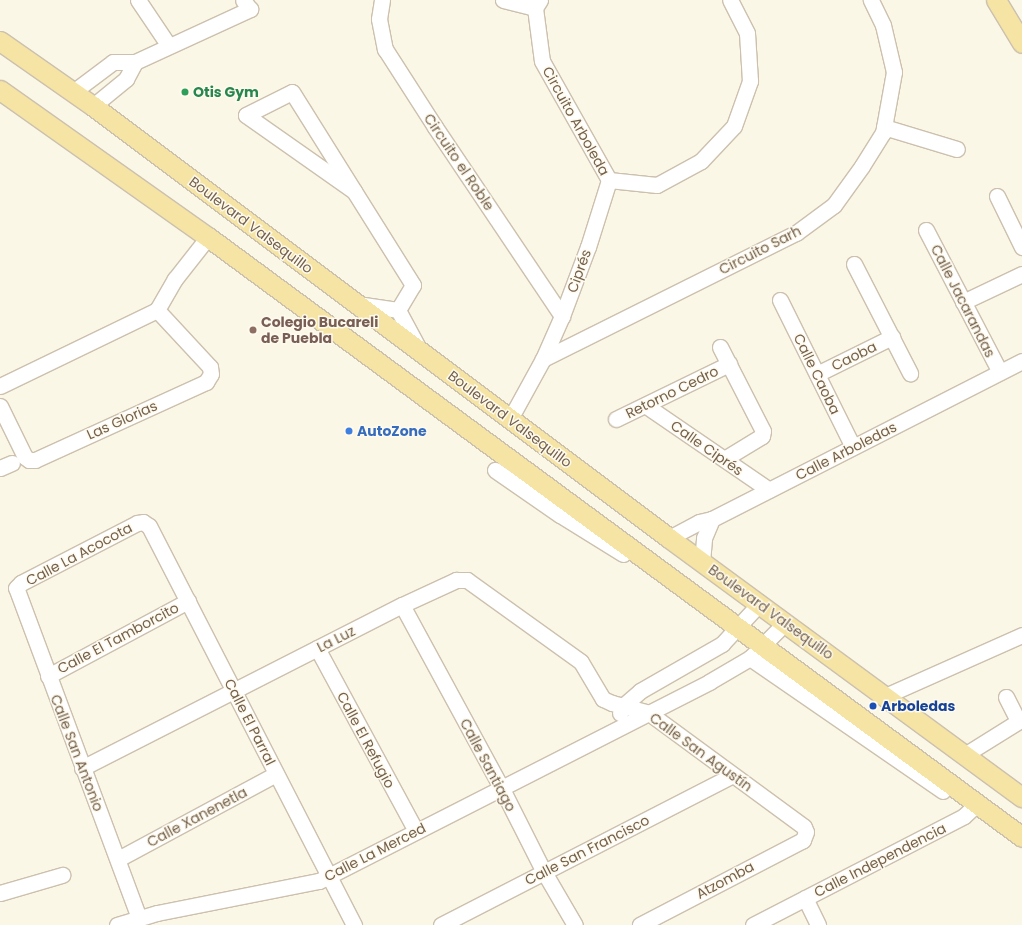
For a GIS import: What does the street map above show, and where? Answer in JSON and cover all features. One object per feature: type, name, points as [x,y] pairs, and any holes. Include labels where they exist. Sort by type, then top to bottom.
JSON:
[{"type":"main road","points":[[996,0],[1022,43]]},
{"type":"main road","name":"Boulevard Valsequillo","points":[[0,41],[93,106],[355,304],[669,538],[966,754],[1022,797]]},
{"type":"main road","points":[[0,90],[208,237],[609,538],[690,592],[738,627],[757,652],[1022,836]]},
{"type":"street","points":[[138,0],[170,46]]},
{"type":"street","points":[[73,92],[113,62],[135,62],[250,9],[244,0]]},
{"type":"street","name":"Circuito el Roble","points":[[382,0],[379,19],[385,49],[435,127],[562,316]]},
{"type":"street","points":[[503,0],[538,4]]},
{"type":"street","name":"Circuito Arboleda","points":[[538,4],[542,61],[609,180],[657,185],[701,161],[734,126],[750,81],[747,33],[730,0]]},
{"type":"street","name":"Circuito Sarh","points":[[543,359],[796,233],[834,205],[862,166],[883,133],[894,72],[883,25],[870,0]]},
{"type":"street","points":[[93,106],[126,79],[135,62]]},
{"type":"street","points":[[354,191],[246,116],[292,92],[354,191],[412,285],[398,310]]},
{"type":"street","points":[[884,127],[957,149]]},
{"type":"street","name":"Ciprés","points":[[543,359],[562,316],[588,247],[609,180]]},
{"type":"street","points":[[997,196],[1022,247]]},
{"type":"street","name":"Calle Jacarandas","points":[[926,230],[1000,372]]},
{"type":"street","points":[[0,386],[157,310],[174,279],[208,237]]},
{"type":"street","points":[[854,264],[910,373]]},
{"type":"street","points":[[964,302],[1022,274]]},
{"type":"street","name":"Calle Caoba","points":[[780,300],[853,448]]},
{"type":"street","points":[[355,304],[398,310]]},
{"type":"street","name":"Las Glorias","points":[[0,406],[25,457],[29,460],[35,460],[206,382],[211,374],[210,366],[157,310]]},
{"type":"street","points":[[398,310],[421,352]]},
{"type":"street","name":"Caoba","points":[[817,374],[892,337]]},
{"type":"street","name":"Retorno Cedro","points":[[720,347],[763,432],[762,436],[724,459]]},
{"type":"street","points":[[510,419],[543,359]]},
{"type":"street","name":"Calle Arboledas","points":[[669,538],[699,522],[712,519],[1022,361]]},
{"type":"street","name":"Retorno Cedro","points":[[616,419],[729,364]]},
{"type":"street","name":"Calle Ciprés","points":[[645,405],[769,490]]},
{"type":"street","points":[[495,470],[560,515],[609,538]]},
{"type":"street","points":[[702,562],[704,538],[712,519]]},
{"type":"street","name":"Calle La Acocota","points":[[16,588],[21,583],[137,523],[143,522]]},
{"type":"street","name":"Calle El Parral","points":[[143,522],[149,526],[354,925]]},
{"type":"street","name":"La Luz","points":[[82,768],[402,605],[456,580],[467,580],[581,662]]},
{"type":"street","name":"Calle San Antonio","points":[[16,588],[139,918]]},
{"type":"street","name":"Calle El Tamborcito","points":[[48,676],[188,601]]},
{"type":"street","points":[[615,729],[623,706],[640,691],[722,644],[759,604]]},
{"type":"street","name":"Calle Santiago","points":[[402,605],[501,787],[544,872],[575,925]]},
{"type":"street","name":"Calle La Merced","points":[[119,925],[139,918],[319,881],[649,713],[757,652],[786,623]]},
{"type":"street","points":[[885,696],[1022,635]]},
{"type":"street","name":"Calle El Refugio","points":[[317,648],[416,831]]},
{"type":"street","points":[[757,652],[943,791]]},
{"type":"street","name":"Calle San Agustín","points":[[581,662],[603,699],[649,713],[804,827],[806,832]]},
{"type":"street","points":[[966,754],[1020,720],[1006,697]]},
{"type":"street","name":"Calle Xanenetla","points":[[118,859],[276,774]]},
{"type":"street","name":"Calle San Francisco","points":[[441,925],[732,775]]},
{"type":"street","name":"Calle Independencia","points":[[818,925],[805,898],[964,816],[978,804]]},
{"type":"street","name":"Atzomba","points":[[640,925],[803,840],[806,832]]},
{"type":"street","points":[[0,893],[62,875]]},
{"type":"street","points":[[753,925],[805,898]]},
{"type":"place","name":"Otis Gym","points":[[185,92]]},
{"type":"place","name":"Colegio Bucareli de Puebla","points":[[253,330]]},
{"type":"place","name":"AutoZone","points":[[349,431]]},
{"type":"place","name":"Arboledas","points":[[873,706]]}]
